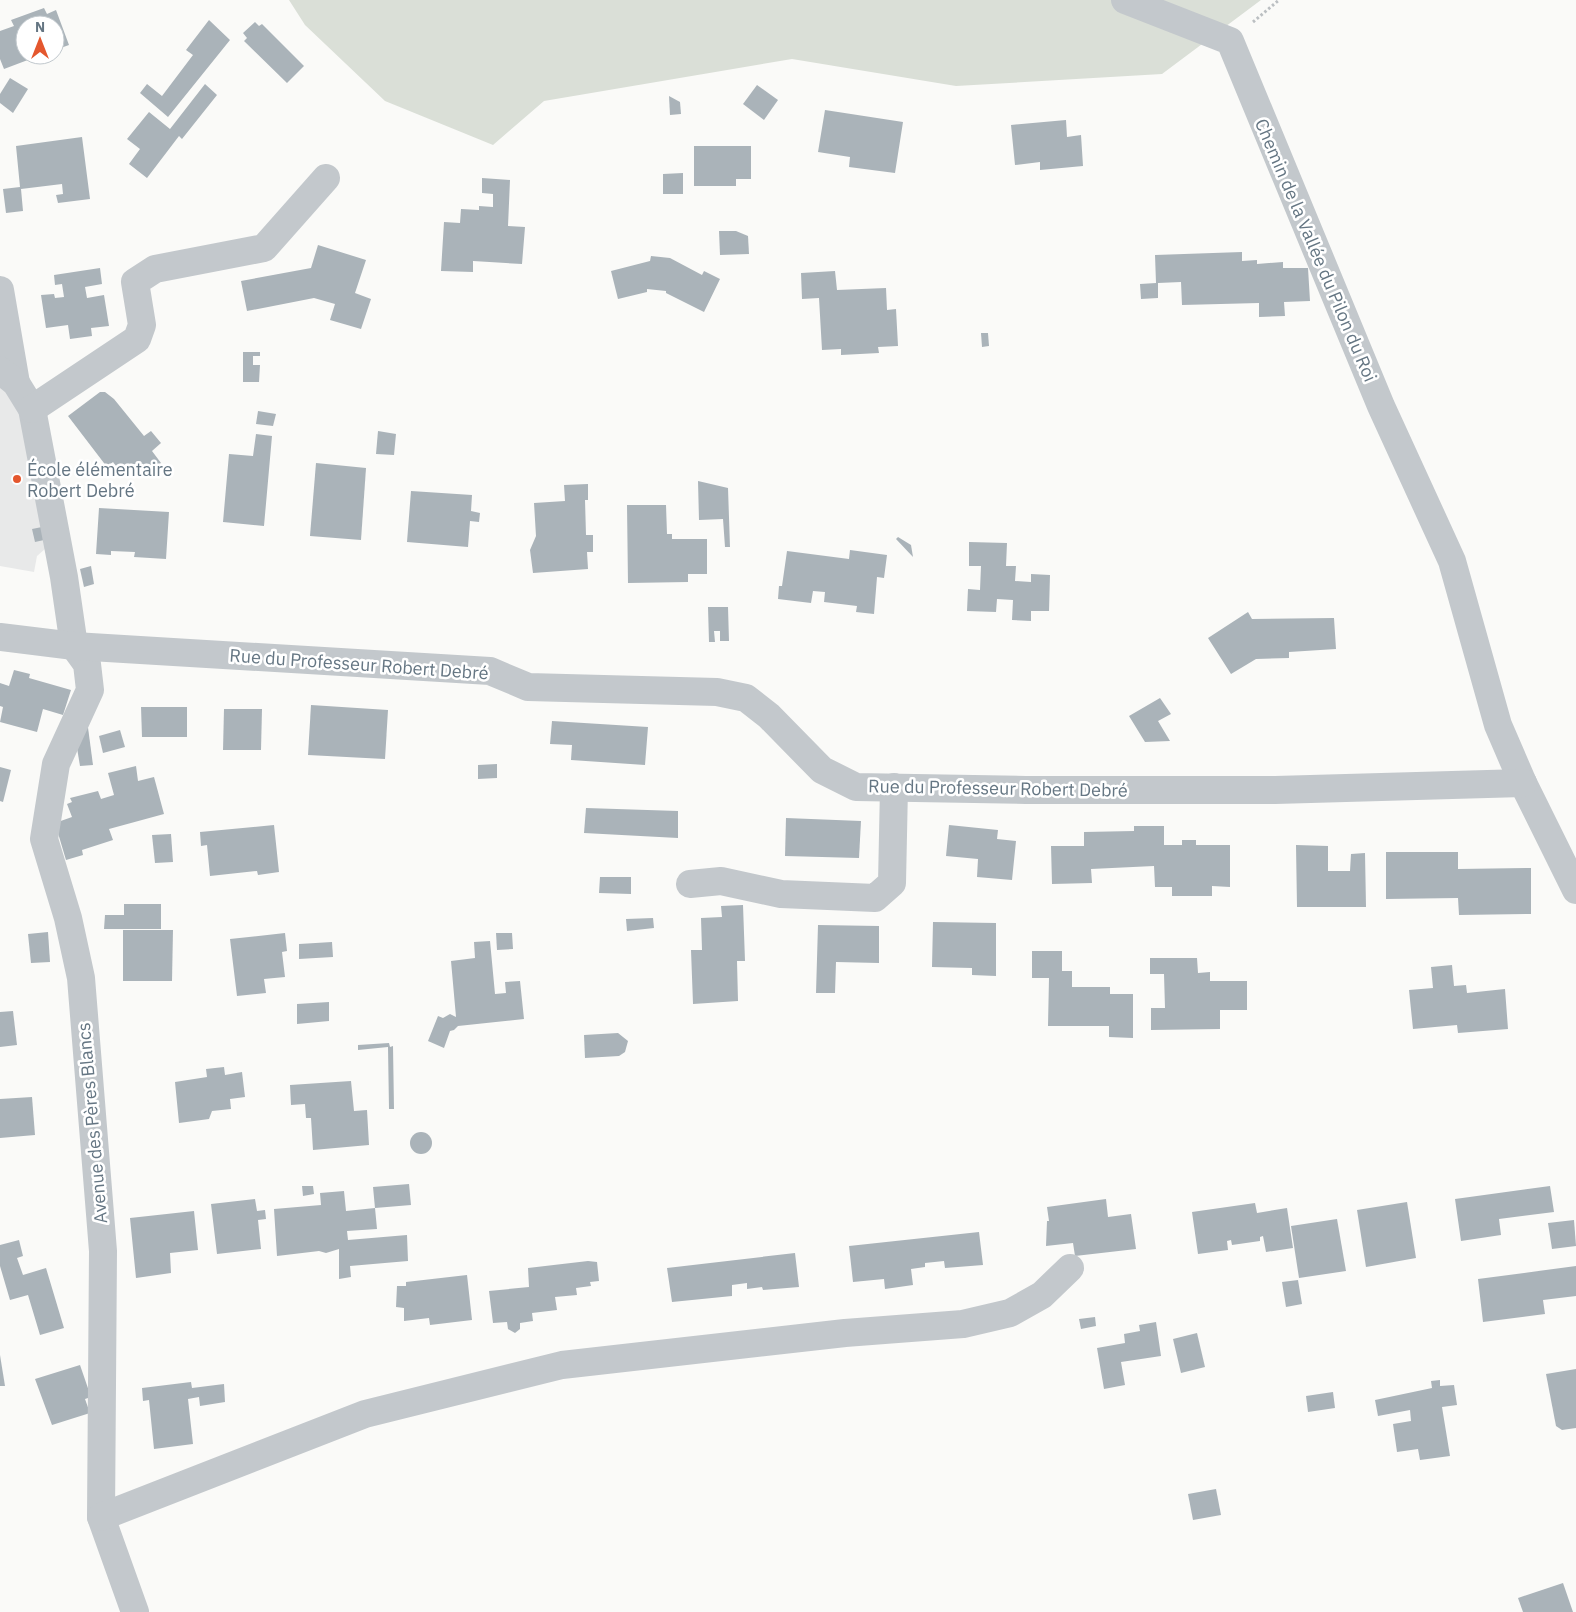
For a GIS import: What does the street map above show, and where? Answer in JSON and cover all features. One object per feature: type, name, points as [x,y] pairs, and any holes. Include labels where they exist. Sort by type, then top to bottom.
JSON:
[{"type":"street","name":"Chemin de la Vallée du Pilon du Roi","points":[[1125,0],[1230,41],[1381,406],[1452,561],[1498,725],[1523,783],[1576,890]]},
{"type":"street","points":[[32,409],[137,339],[142,325],[135,282],[155,269],[264,248],[326,178]]},
{"type":"street","points":[[0,290],[8,377],[32,409],[64,577],[74,646]]},
{"type":"street","name":"Rue du Professeur Robert Debré","points":[[0,637],[74,646],[490,671],[528,687],[717,692],[746,698],[769,716],[822,770],[856,786],[1275,790],[1523,783]]},
{"type":"street","name":"Avenue des Pères Blancs","points":[[74,646],[87,664],[90,690],[56,764],[44,838],[68,918],[81,987],[103,1251],[101,1517],[134,1612]]},
{"type":"street","points":[[690,884],[721,881],[781,894],[875,898],[892,883],[894,787]]},
{"type":"street","points":[[101,1517],[365,1414],[562,1365],[844,1333],[963,1324],[1010,1313],[1042,1294],[1070,1268]]},
{"type":"shaded area","points":[[289,0],[1261,0],[1162,74],[956,86],[792,59],[544,101],[493,145],[385,101],[305,25]]},
{"type":"shaded area","name":"École élémentaire Robert Debré","points":[[0,385],[18,400],[46,548],[37,556],[34,572],[0,566]]},
{"type":"building","points":[[44,8],[47,14],[56,10],[58,15],[25,15]]},
{"type":"building","points":[[15,19],[15,65],[4,69],[0,59],[0,31],[14,26],[11,20]]},
{"type":"building","points":[[209,20],[230,40],[168,117],[140,93],[147,84],[162,96],[193,55],[186,50]]},
{"type":"building","points":[[255,22],[259,26],[262,24],[304,66],[287,83],[244,41],[247,38],[243,33]]},
{"type":"building","points":[[65,34],[69,45],[65,46]]},
{"type":"building","points":[[10,78],[28,89],[13,113],[0,103],[0,94]]},
{"type":"building","points":[[205,84],[217,95],[182,139],[179,136],[147,178],[129,164],[140,149],[127,139],[149,112],[170,129]]},
{"type":"building","points":[[757,85],[778,100],[764,120],[743,104]]},
{"type":"building","points":[[669,96],[680,102],[681,114],[670,115]]},
{"type":"building","points":[[825,110],[903,122],[895,173],[849,167],[850,157],[818,152]]},
{"type":"building","points":[[1066,120],[1067,137],[1081,135],[1083,166],[1040,170],[1040,162],[1015,165],[1011,125]]},
{"type":"building","points":[[82,137],[90,199],[58,203],[56,195],[63,194],[62,184],[21,189],[23,211],[6,213],[3,189],[20,187],[16,146]]},
{"type":"building","points":[[694,146],[751,146],[751,179],[736,179],[736,186],[694,186]]},
{"type":"building","points":[[683,173],[683,194],[663,194],[663,174]]},
{"type":"building","points":[[482,178],[510,180],[508,226],[525,227],[522,264],[473,261],[473,272],[441,271],[444,222],[460,223],[461,209],[479,210],[479,206],[493,207],[493,194],[482,193]]},
{"type":"building","points":[[719,231],[736,231],[748,236],[749,254],[720,255]]},
{"type":"building","points":[[318,245],[366,260],[355,293],[371,299],[361,329],[330,320],[335,304],[314,298],[247,311],[241,281],[311,268]]},
{"type":"building","points":[[1242,252],[1242,261],[1257,260],[1257,264],[1283,262],[1283,268],[1308,268],[1310,301],[1284,302],[1285,316],[1259,317],[1259,303],[1182,305],[1181,282],[1158,283],[1158,298],[1141,299],[1140,284],[1156,283],[1155,255]]},
{"type":"building","points":[[651,256],[670,258],[702,275],[704,271],[720,279],[704,312],[666,293],[666,291],[647,289],[647,292],[618,299],[611,271],[650,261]]},
{"type":"building","points":[[100,268],[102,284],[85,287],[87,298],[104,295],[109,326],[91,328],[92,336],[70,339],[68,325],[46,328],[41,295],[54,294],[55,298],[64,297],[62,284],[55,285],[54,275]]},
{"type":"building","points":[[835,271],[837,290],[886,288],[887,310],[896,309],[898,346],[878,347],[879,353],[841,355],[841,349],[822,350],[819,298],[802,299],[801,273]]},
{"type":"building","points":[[981,333],[988,333],[989,346],[982,347]]},
{"type":"building","points":[[243,352],[260,352],[260,356],[253,356],[253,365],[260,365],[259,382],[243,382]]},
{"type":"building","points":[[100,392],[105,392],[114,399],[144,436],[151,431],[161,443],[152,451],[161,463],[143,477],[134,464],[122,474],[113,462],[107,467],[68,416]]},
{"type":"building","points":[[258,411],[276,414],[273,426],[256,424]]},
{"type":"building","points":[[378,431],[396,434],[394,455],[376,454]]},
{"type":"building","points":[[256,434],[272,436],[264,526],[223,522],[229,454],[253,456]]},
{"type":"building","points":[[316,463],[366,468],[361,540],[310,536]]},
{"type":"building","points":[[698,481],[728,488],[730,547],[725,547],[723,519],[699,520]]},
{"type":"building","points":[[588,484],[588,500],[585,500],[586,535],[593,535],[593,552],[587,552],[588,569],[533,573],[530,550],[536,536],[534,503],[565,501],[564,485]]},
{"type":"building","points":[[411,491],[472,495],[471,511],[480,513],[479,522],[470,521],[468,547],[407,542]]},
{"type":"building","points":[[627,505],[666,505],[667,534],[672,534],[672,539],[707,539],[707,574],[688,574],[688,582],[628,583]]},
{"type":"building","points":[[99,508],[169,512],[166,559],[134,557],[135,552],[111,551],[111,555],[96,554]]},
{"type":"building","points":[[42,527],[44,540],[35,542],[32,529]]},
{"type":"building","points":[[898,537],[911,545],[913,557],[896,539]]},
{"type":"building","points":[[969,542],[1007,543],[1006,566],[1016,566],[1015,581],[1031,582],[1031,574],[1050,575],[1049,611],[1031,611],[1031,621],[1012,620],[1013,600],[997,599],[996,612],[967,611],[968,589],[980,590],[981,566],[969,566]]},
{"type":"building","points":[[850,550],[887,555],[884,578],[877,577],[874,614],[856,612],[857,606],[824,602],[825,592],[813,591],[811,603],[778,599],[779,586],[782,586],[787,551],[849,559]]},
{"type":"building","points":[[91,566],[94,584],[84,587],[80,569]]},
{"type":"building","points":[[708,607],[728,607],[729,641],[720,641],[720,631],[714,631],[715,642],[709,642]]},
{"type":"building","points":[[1248,612],[1252,619],[1334,618],[1336,649],[1289,652],[1289,658],[1256,659],[1231,674],[1208,638]]},
{"type":"building","points":[[14,670],[30,674],[29,678],[71,690],[63,715],[43,709],[37,732],[0,722],[3,707],[0,706],[0,683],[9,686]]},
{"type":"building","points":[[1160,698],[1171,714],[1158,721],[1170,741],[1145,742],[1129,716]]},
{"type":"building","points":[[311,705],[388,710],[385,759],[308,755]]},
{"type":"building","points":[[141,707],[187,707],[187,737],[142,737]]},
{"type":"building","points":[[224,709],[262,709],[261,750],[223,750]]},
{"type":"building","points":[[87,720],[93,765],[80,766],[77,748]]},
{"type":"building","points":[[552,721],[648,727],[645,765],[571,760],[572,745],[550,744]]},
{"type":"building","points":[[120,730],[125,747],[103,753],[99,736]]},
{"type":"building","points":[[497,764],[497,778],[478,779],[478,765]]},
{"type":"building","points":[[136,766],[138,781],[154,777],[164,814],[109,829],[113,840],[82,850],[83,855],[66,860],[55,823],[72,817],[67,804],[72,802],[70,798],[98,791],[101,799],[114,795],[108,773]]},
{"type":"building","points":[[0,767],[11,770],[3,802],[0,801]]},
{"type":"building","points":[[586,808],[678,811],[678,838],[584,833]]},
{"type":"building","points":[[786,818],[861,821],[859,858],[785,856]]},
{"type":"building","points":[[274,825],[279,872],[258,875],[257,871],[210,876],[207,845],[201,846],[200,832]]},
{"type":"building","points":[[949,825],[998,830],[997,839],[1016,841],[1012,880],[977,877],[978,859],[946,856]]},
{"type":"building","points":[[1134,826],[1164,826],[1164,845],[1182,845],[1182,840],[1196,840],[1196,845],[1230,845],[1230,887],[1212,886],[1212,896],[1172,896],[1172,887],[1155,887],[1154,866],[1091,869],[1092,883],[1052,884],[1051,846],[1084,846],[1084,832],[1134,831]]},
{"type":"building","points":[[171,834],[173,862],[155,863],[152,835]]},
{"type":"building","points":[[1296,845],[1328,846],[1328,871],[1350,871],[1351,854],[1365,853],[1366,907],[1297,907]]},
{"type":"building","points":[[1386,852],[1458,852],[1458,869],[1531,868],[1531,914],[1459,915],[1458,898],[1386,899]]},
{"type":"building","points":[[600,877],[631,877],[631,894],[599,893]]},
{"type":"building","points":[[124,904],[161,904],[161,929],[104,929],[105,915],[124,915]]},
{"type":"building","points":[[743,905],[745,961],[737,961],[738,1001],[693,1004],[691,950],[702,950],[701,918],[722,917],[721,906]]},
{"type":"building","points":[[653,918],[654,928],[627,931],[626,919]]},
{"type":"building","points":[[933,922],[996,923],[996,976],[972,975],[972,968],[932,967]]},
{"type":"building","points":[[818,925],[879,926],[879,963],[836,962],[835,993],[816,993]]},
{"type":"building","points":[[123,930],[173,930],[172,981],[123,981]]},
{"type":"building","points":[[48,932],[50,962],[31,963],[28,934]]},
{"type":"building","points":[[285,933],[287,951],[282,952],[285,977],[264,979],[266,993],[237,996],[230,939]]},
{"type":"building","points":[[496,933],[512,933],[513,949],[497,950]]},
{"type":"building","points":[[490,941],[495,994],[506,993],[505,982],[520,981],[524,1019],[458,1026],[450,1031],[444,1048],[428,1041],[438,1016],[443,1018],[450,1014],[456,1017],[451,961],[475,958],[474,942]]},
{"type":"building","points":[[332,942],[333,957],[299,959],[299,944]]},
{"type":"building","points":[[1032,951],[1062,951],[1062,971],[1072,971],[1072,987],[1110,987],[1110,994],[1133,994],[1133,1038],[1109,1037],[1109,1026],[1048,1026],[1049,978],[1032,978]]},
{"type":"building","points":[[1150,958],[1197,958],[1198,973],[1210,972],[1210,981],[1247,981],[1247,1010],[1220,1010],[1220,1029],[1151,1030],[1151,1008],[1165,1008],[1164,974],[1150,974]]},
{"type":"building","points":[[1452,965],[1454,986],[1466,985],[1467,993],[1505,989],[1508,1029],[1458,1033],[1457,1025],[1413,1029],[1409,990],[1433,988],[1431,967]]},
{"type":"building","points":[[329,1002],[329,1021],[297,1024],[297,1004]]},
{"type":"building","points":[[13,1011],[17,1045],[0,1047],[0,1012]]},
{"type":"building","points":[[618,1033],[628,1041],[625,1052],[619,1056],[585,1058],[584,1035]]},
{"type":"building","points":[[389,1043],[390,1047],[393,1046],[394,1109],[389,1109],[388,1047],[358,1050],[358,1045]]},
{"type":"building","points":[[224,1067],[225,1075],[242,1072],[245,1097],[230,1099],[231,1109],[212,1111],[209,1119],[179,1123],[175,1082],[207,1077],[206,1069]]},
{"type":"building","points":[[351,1081],[354,1111],[367,1110],[369,1145],[313,1150],[311,1118],[306,1118],[305,1104],[291,1105],[290,1085]]},
{"type":"building","points":[[32,1097],[35,1135],[0,1138],[0,1099]]},
{"type":"building","points":[[417,1132],[425,1132],[432,1139],[432,1147],[425,1154],[417,1154],[410,1147],[410,1139]]},
{"type":"building","points":[[409,1184],[411,1205],[375,1208],[373,1187]]},
{"type":"building","points":[[302,1186],[313,1186],[314,1194],[303,1196]]},
{"type":"building","points":[[1550,1186],[1554,1212],[1499,1219],[1501,1235],[1461,1241],[1455,1199]]},
{"type":"building","points":[[344,1191],[346,1211],[375,1208],[377,1229],[347,1231],[348,1240],[407,1235],[408,1261],[350,1266],[351,1277],[339,1279],[339,1249],[326,1253],[319,1251],[277,1256],[274,1209],[321,1205],[320,1193]]},
{"type":"building","points":[[255,1199],[257,1211],[265,1210],[266,1219],[258,1220],[261,1249],[217,1254],[211,1204]]},
{"type":"building","points":[[1106,1199],[1108,1217],[1131,1214],[1136,1249],[1075,1256],[1073,1243],[1046,1246],[1047,1221],[1049,1221],[1047,1207]]},
{"type":"building","points":[[1407,1202],[1416,1258],[1366,1267],[1357,1210]]},
{"type":"building","points":[[1255,1203],[1257,1213],[1287,1208],[1293,1248],[1266,1252],[1263,1236],[1260,1237],[1260,1241],[1232,1245],[1231,1240],[1227,1241],[1228,1250],[1198,1254],[1192,1212]]},
{"type":"building","points":[[194,1211],[198,1250],[170,1253],[171,1273],[136,1278],[130,1218]]},
{"type":"building","points":[[1337,1219],[1346,1271],[1299,1278],[1291,1226]]},
{"type":"building","points":[[1574,1220],[1576,1246],[1552,1249],[1548,1223]]},
{"type":"building","points":[[979,1232],[983,1265],[945,1268],[944,1261],[925,1263],[925,1267],[911,1269],[913,1285],[885,1289],[884,1279],[853,1282],[849,1246]]},
{"type":"building","points":[[19,1240],[23,1256],[17,1258],[23,1275],[46,1268],[64,1328],[40,1335],[28,1295],[10,1300],[0,1266],[0,1245]]},
{"type":"building","points":[[795,1253],[799,1287],[763,1290],[762,1287],[747,1289],[747,1283],[732,1285],[732,1296],[672,1302],[667,1268]]},
{"type":"building","points":[[588,1261],[597,1262],[599,1281],[590,1282],[591,1286],[576,1288],[577,1295],[555,1297],[557,1310],[532,1313],[533,1321],[520,1323],[520,1329],[515,1333],[508,1329],[507,1322],[493,1323],[489,1291],[529,1287],[528,1268]]},
{"type":"building","points":[[1576,1266],[1576,1296],[1543,1300],[1545,1314],[1483,1322],[1478,1279]]},
{"type":"building","points":[[467,1275],[472,1320],[430,1325],[429,1318],[404,1321],[404,1308],[396,1307],[397,1286],[406,1286],[406,1282]]},
{"type":"building","points":[[1298,1280],[1302,1304],[1286,1307],[1282,1282]]},
{"type":"building","points":[[1095,1317],[1096,1326],[1081,1329],[1079,1319]]},
{"type":"building","points":[[1156,1322],[1161,1356],[1121,1362],[1125,1385],[1104,1389],[1097,1348],[1125,1343],[1124,1334],[1140,1331],[1139,1325]]},
{"type":"building","points":[[1197,1333],[1205,1367],[1181,1373],[1173,1339]]},
{"type":"building","points":[[0,1355],[5,1386],[0,1386]]},
{"type":"building","points":[[80,1365],[91,1397],[85,1399],[90,1413],[52,1425],[35,1379]]},
{"type":"building","points":[[1576,1369],[1576,1428],[1562,1430],[1556,1426],[1546,1374]]},
{"type":"building","points":[[1440,1380],[1440,1386],[1454,1385],[1457,1405],[1442,1407],[1450,1456],[1420,1460],[1418,1449],[1397,1452],[1393,1424],[1411,1421],[1410,1410],[1378,1416],[1375,1400],[1432,1388],[1431,1381]]},
{"type":"building","points":[[191,1382],[192,1388],[224,1384],[225,1402],[200,1406],[199,1397],[188,1399],[193,1444],[154,1449],[149,1400],[143,1401],[142,1388]]},
{"type":"building","points":[[1333,1392],[1335,1408],[1308,1412],[1306,1396]]},
{"type":"building","points":[[1216,1489],[1221,1515],[1193,1520],[1188,1494]]},
{"type":"building","points":[[1563,1583],[1573,1612],[1523,1612],[1518,1598]]},
{"type":"place","name":"École élémentaire Robert Debré","points":[[17,479]]}]
